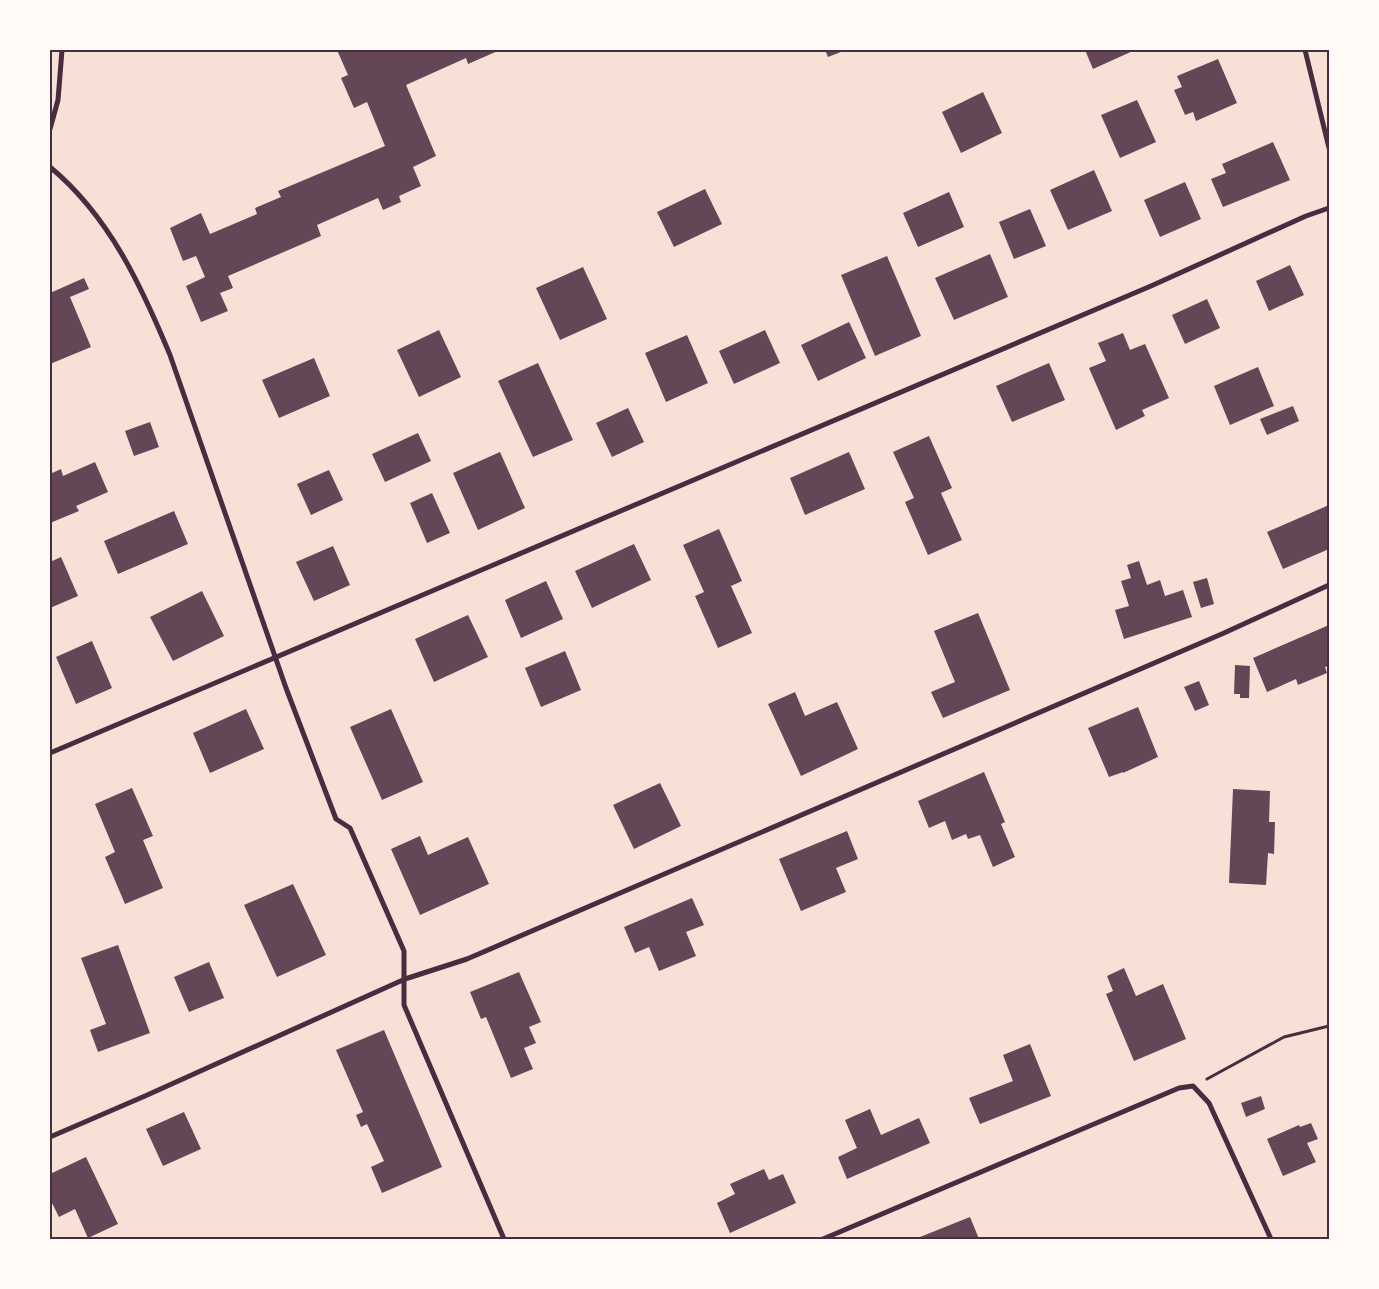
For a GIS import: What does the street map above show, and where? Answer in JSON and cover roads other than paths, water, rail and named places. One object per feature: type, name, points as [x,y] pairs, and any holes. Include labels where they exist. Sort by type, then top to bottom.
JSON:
[{"type":"street","points":[[50,129],[58,100],[62,50]]},
{"type":"street","points":[[1305,50],[1329,148]]},
{"type":"street","points":[[50,166],[88,204],[115,241],[149,304],[170,355],[275,658],[336,818],[350,828],[404,951],[404,1005],[504,1239]]},
{"type":"street","points":[[50,754],[1151,286],[1306,216],[1329,208]]},
{"type":"street","points":[[50,1137],[405,979],[476,955],[1329,586]]},
{"type":"street","points":[[823,1239],[1179,1088],[1194,1086],[1210,1103],[1271,1239]]}]
